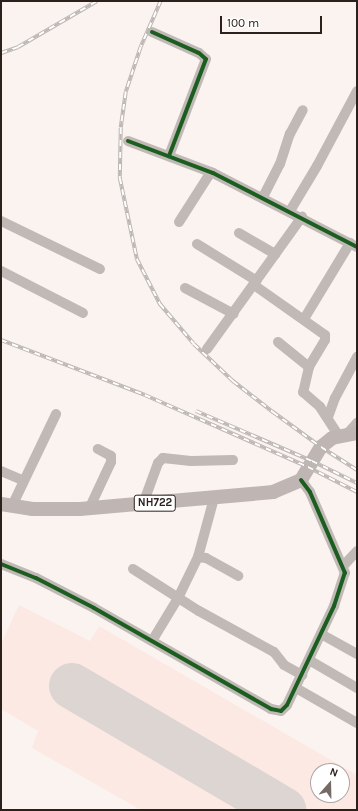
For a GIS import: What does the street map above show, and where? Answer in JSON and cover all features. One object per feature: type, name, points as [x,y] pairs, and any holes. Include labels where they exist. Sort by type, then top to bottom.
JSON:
[{"type":"highway","points":[[301,480],[320,448],[347,434]]},
{"type":"highway","name":"NH722","points":[[6,505],[59,510],[89,509],[273,492],[301,480]]},
{"type":"street","points":[[152,32],[200,53],[206,59],[169,156]]},
{"type":"street","points":[[290,210],[317,166],[357,91]]},
{"type":"street","points":[[263,197],[280,164],[290,134],[303,110]]},
{"type":"street","points":[[128,141],[211,172],[290,210],[353,245],[304,319]]},
{"type":"street","points":[[179,222],[211,172]]},
{"type":"street","points":[[207,349],[234,314],[302,217]]},
{"type":"street","points":[[1,221],[100,269]]},
{"type":"street","points":[[239,233],[275,254]]},
{"type":"street","points":[[197,244],[255,283],[326,337],[309,367],[302,390],[347,434],[357,423]]},
{"type":"street","points":[[1,271],[83,313]]},
{"type":"street","points":[[185,288],[234,314]]},
{"type":"street","points":[[278,342],[309,367]]},
{"type":"street","points":[[328,417],[334,398],[357,357]]},
{"type":"street","points":[[6,505],[22,480],[56,414]]},
{"type":"street","points":[[89,509],[111,462],[110,456],[98,449]]},
{"type":"street","points":[[143,504],[158,463],[163,458],[191,461],[233,460]]},
{"type":"street","points":[[1,471],[22,480]]},
{"type":"street","points":[[3,567],[36,578],[152,641],[271,709],[285,708],[296,688],[344,581],[344,565],[310,492],[301,480]]},
{"type":"street","points":[[152,641],[178,598],[198,557],[214,498]]},
{"type":"street","points":[[344,565],[357,551]]},
{"type":"street","points":[[198,557],[206,558],[238,576]]},
{"type":"street","points":[[134,569],[178,598],[274,652],[284,665],[302,675]]},
{"type":"street","points":[[321,634],[357,654]]},
{"type":"street","points":[[309,660],[357,688]]},
{"type":"street","points":[[296,688],[357,723]]},
{"type":"shaded area","points":[[19,605],[90,641],[99,626],[336,763],[310,763],[310,803],[350,803],[350,771],[357,775],[357,810],[141,810],[32,748],[38,731],[1,709],[1,644]]},
{"type":"runway","points":[[72,686],[283,810]]},
{"type":"railway","points":[[1,53],[18,47],[97,1]]},
{"type":"railway","points":[[161,1],[141,47],[126,92],[121,128],[120,178],[137,259],[160,304],[194,344],[233,381],[273,412],[321,447],[357,470]]},
{"type":"railway","points":[[1,340],[145,395],[308,467],[357,492]]},
{"type":"railway","points":[[196,411],[312,461],[357,483]]},
{"type":"cycle path","points":[[152,32],[199,53],[206,59],[169,156]]},
{"type":"cycle path","points":[[128,141],[213,173],[357,247]]},
{"type":"cycle path","points":[[1,564],[36,578],[94,608],[271,709],[281,711],[287,705],[334,606],[345,573],[310,492],[301,480]]}]
